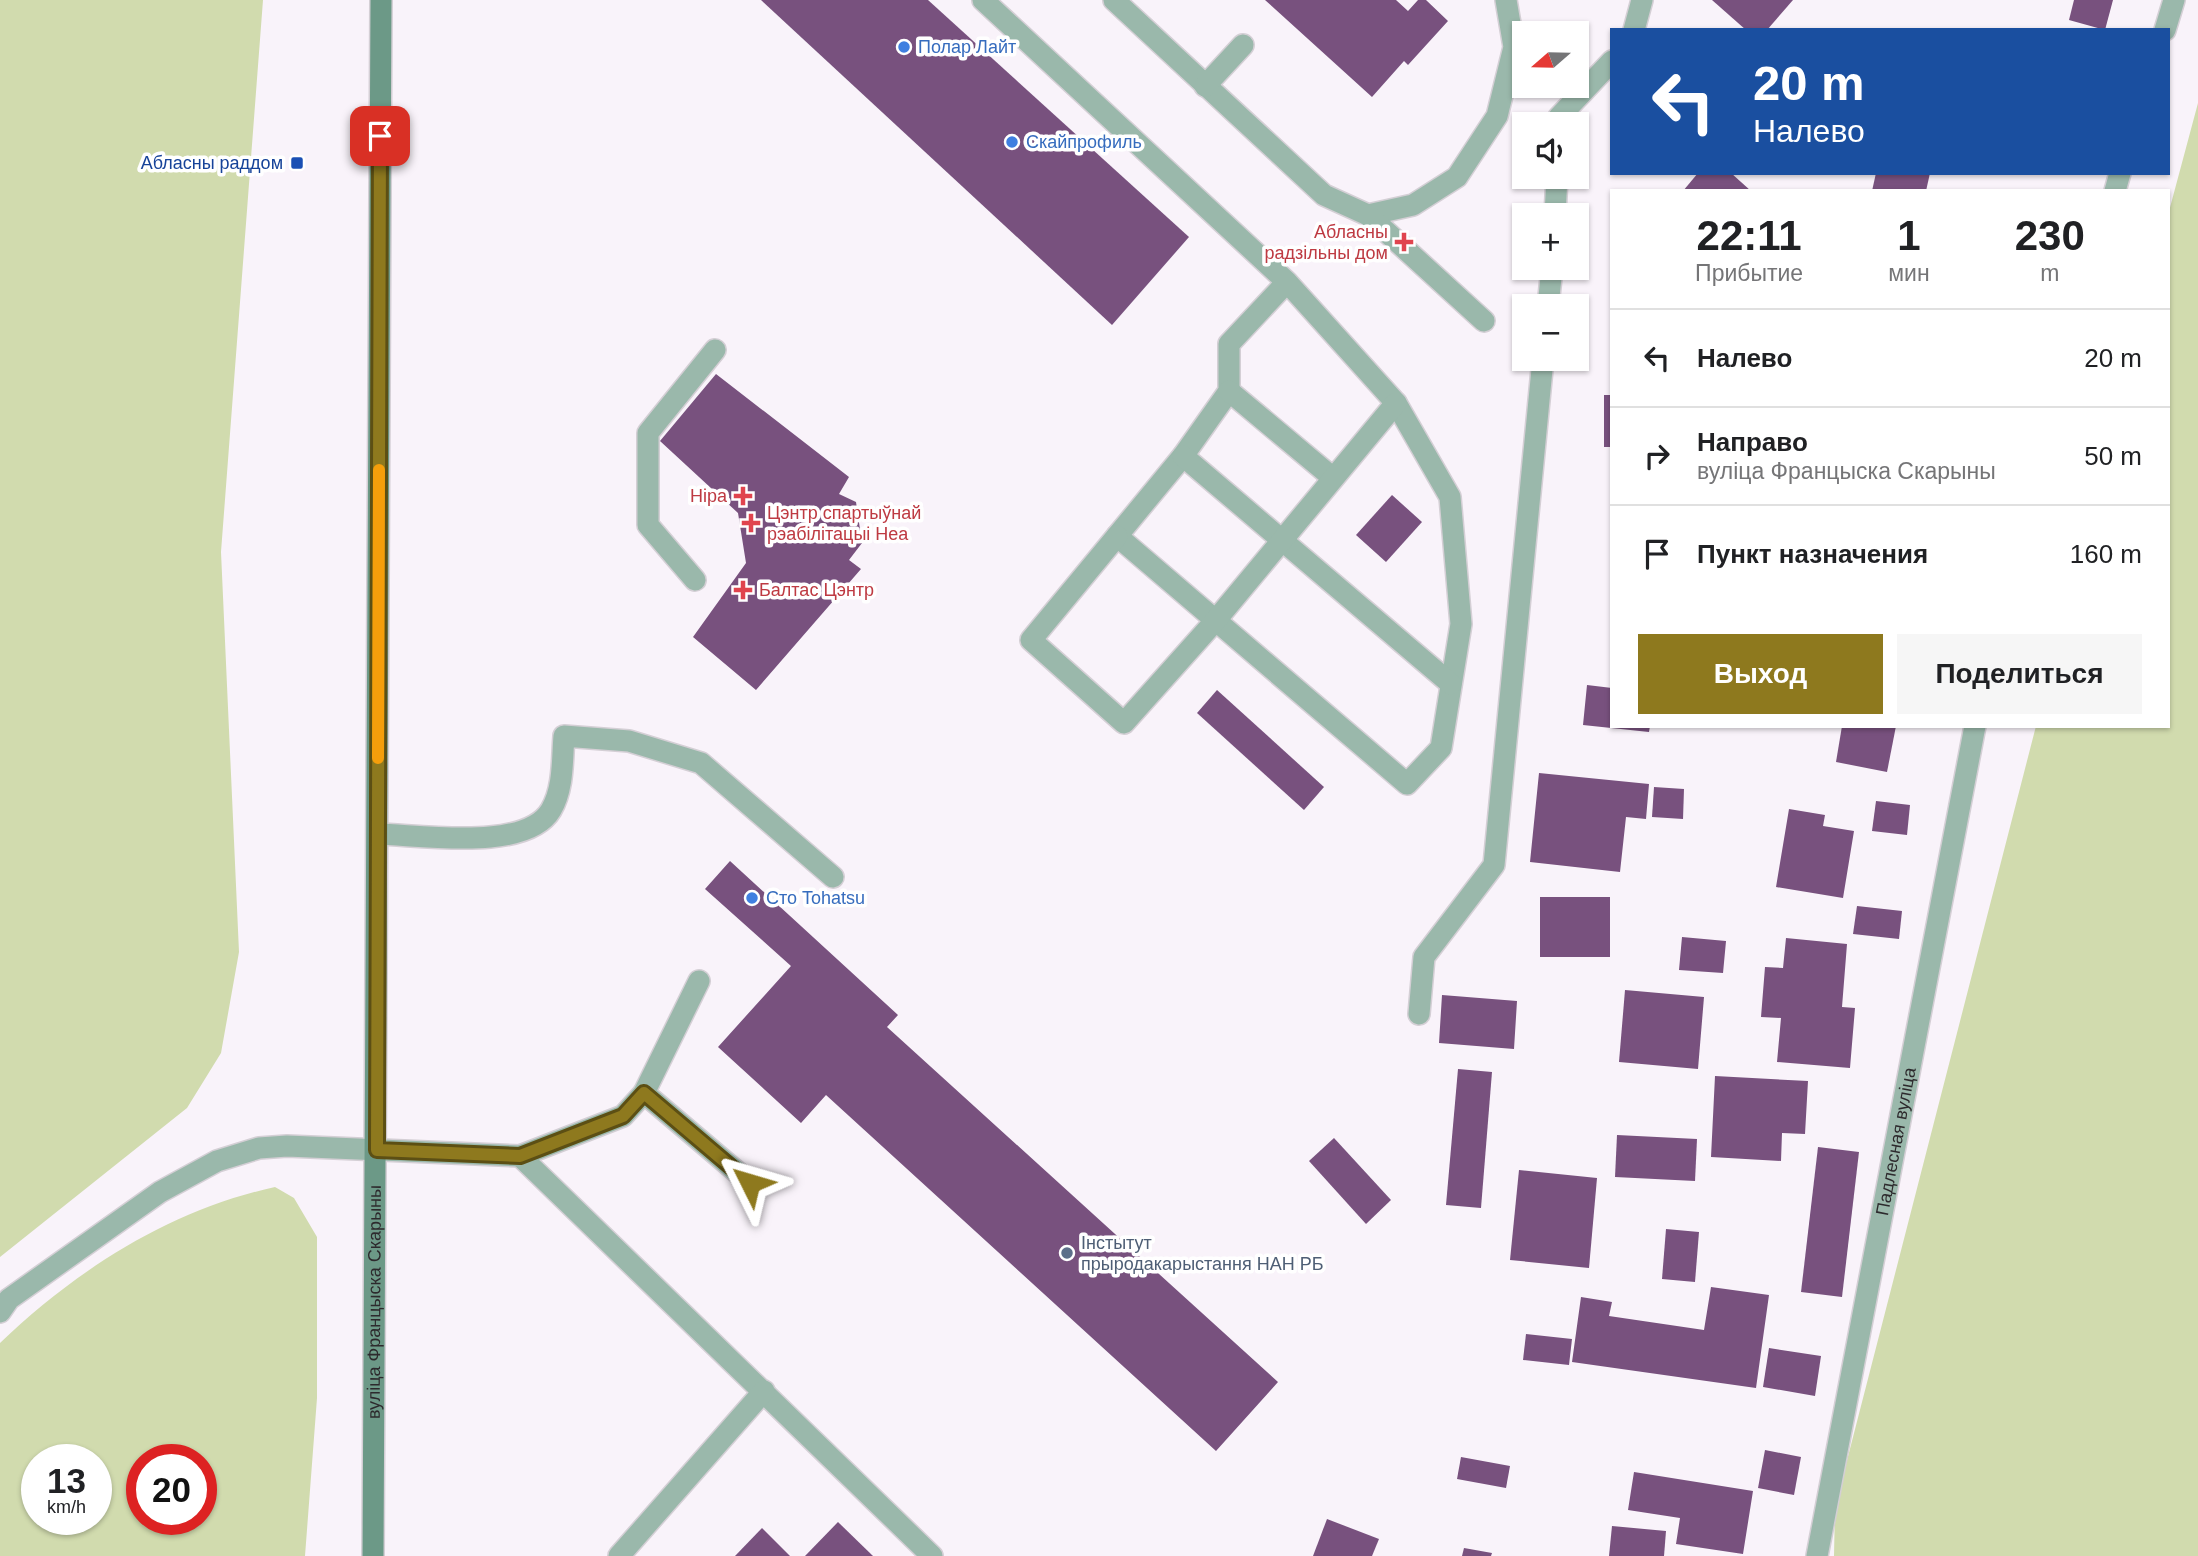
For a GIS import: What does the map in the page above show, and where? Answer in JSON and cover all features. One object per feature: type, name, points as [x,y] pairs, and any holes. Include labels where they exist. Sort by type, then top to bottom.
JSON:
[{"type":"main road","name":"вуліца Францыска Скарыны","points":[[373,1556],[381,0]]},
{"type":"street","points":[[983,0],[1286,282],[1396,403],[1450,497],[1461,624],[1441,748],[1407,783],[1117,536]]},
{"type":"street","points":[[1114,0],[1324,195],[1368,215],[1484,321]]},
{"type":"street","points":[[1368,215],[1413,205],[1457,177],[1497,116],[1514,47],[1506,0]]},
{"type":"street","points":[[1635,28],[1642,0]]},
{"type":"street","points":[[2166,28],[2174,0]]},
{"type":"street","points":[[1205,86],[1243,46]]},
{"type":"street","points":[[1564,112],[1610,63]]},
{"type":"street","points":[[1286,282],[1229,344],[1229,391],[1183,456],[1031,640],[1124,723],[1216,620],[1396,403]]},
{"type":"street","points":[[695,580],[648,525],[648,433],[715,350]]},
{"type":"street","points":[[1419,1014],[1424,957],[1494,865],[1542,371]]},
{"type":"street","points":[[1229,391],[1333,478]]},
{"type":"street","points":[[1183,456],[1451,684]]},
{"type":"street","name":"Падлесная вуліца","points":[[1817,1556],[1975,728]]},
{"type":"street","points":[[377,834],[497,837],[520,833],[539,825],[552,808],[560,784],[564,736],[629,741],[701,763],[833,877]]},
{"type":"street","points":[[0,1312],[9,1299],[149,1200],[217,1161],[259,1147],[520,1156],[623,1116],[644,1093],[699,981]]},
{"type":"street","points":[[644,1093],[750,1183]]},
{"type":"street","points":[[520,1156],[932,1556]]},
{"type":"street","points":[[620,1556],[764,1391]]},
{"type":"green space","points":[[0,0],[263,0],[221,552],[239,952],[221,1053],[187,1108],[0,1257]]},
{"type":"green space","points":[[2198,103],[2198,1556],[1834,1556],[1835,1507],[2035,728],[2170,728],[2170,208]]},
{"type":"green space","points":[[275,1187],[294,1198],[317,1237],[317,1398],[305,1556],[0,1556],[0,1343],[60,1291],[93,1268],[162,1227],[198,1211]]},
{"type":"building","points":[[761,0],[928,0],[1189,237],[1112,325]]},
{"type":"building","points":[[1265,0],[1396,0],[1408,11],[1418,0],[1426,0],[1448,21],[1408,65],[1404,61],[1372,97]]},
{"type":"building","points":[[1712,0],[1793,0],[1769,28],[1744,28]]},
{"type":"building","points":[[2074,0],[2113,0],[2106,28],[2069,20]]},
{"type":"building","points":[[1696,175],[1733,175],[1749,189],[1685,189]]},
{"type":"building","points":[[1876,175],[1930,175],[1926,189],[1872,189]]},
{"type":"building","points":[[716,374],[849,477],[839,494],[856,502],[862,543],[849,560],[861,569],[756,690],[693,637],[746,563],[738,513],[660,441]]},
{"type":"building","points":[[1604,395],[1610,395],[1610,447],[1604,447]]},
{"type":"building","points":[[1392,495],[1422,522],[1386,562],[1356,535]]},
{"type":"building","points":[[1587,685],[1610,688],[1610,728],[1583,725]]},
{"type":"building","points":[[1217,690],[1324,787],[1304,810],[1197,713]]},
{"type":"building","points":[[1611,728],[1650,728],[1649,732]]},
{"type":"building","points":[[1842,728],[1896,728],[1887,772],[1836,762]]},
{"type":"building","points":[[1539,773],[1649,784],[1646,819],[1626,817],[1620,872],[1530,862]]},
{"type":"building","points":[[1654,787],[1684,789],[1683,819],[1652,817]]},
{"type":"building","points":[[1876,801],[1910,805],[1907,835],[1872,831]]},
{"type":"building","points":[[1789,809],[1825,815],[1823,826],[1854,831],[1843,898],[1776,887]]},
{"type":"building","name":"Інстытут прыродакарыстання НАН РБ","points":[[730,861],[898,1015],[887,1027],[1278,1382],[1216,1451],[826,1095],[801,1123],[718,1047],[791,966],[705,889]]},
{"type":"building","points":[[1540,897],[1610,897],[1610,957],[1540,957]]},
{"type":"building","points":[[1857,906],[1902,911],[1899,939],[1853,934]]},
{"type":"building","points":[[1682,937],[1726,941],[1723,973],[1679,970]]},
{"type":"building","points":[[1786,938],[1847,944],[1842,1007],[1855,1008],[1850,1068],[1777,1062],[1781,1018],[1761,1017],[1765,967],[1783,968]]},
{"type":"building","points":[[1625,990],[1704,997],[1698,1069],[1619,1062]]},
{"type":"building","points":[[1442,995],[1517,1001],[1514,1049],[1439,1043]]},
{"type":"building","points":[[1458,1069],[1492,1072],[1481,1208],[1446,1205]]},
{"type":"building","points":[[1715,1076],[1808,1081],[1805,1134],[1782,1133],[1781,1161],[1711,1157]]},
{"type":"building","points":[[1617,1135],[1697,1139],[1695,1181],[1615,1177]]},
{"type":"building","points":[[1334,1138],[1391,1200],[1366,1224],[1309,1161]]},
{"type":"building","points":[[1818,1147],[1859,1152],[1842,1297],[1801,1292]]},
{"type":"building","points":[[1519,1170],[1597,1178],[1589,1268],[1510,1260]]},
{"type":"building","points":[[1666,1229],[1699,1232],[1695,1282],[1662,1279]]},
{"type":"building","points":[[1711,1287],[1769,1295],[1756,1388],[1572,1362],[1581,1297],[1612,1302],[1609,1316],[1704,1330]]},
{"type":"building","points":[[1526,1334],[1572,1339],[1569,1365],[1523,1360]]},
{"type":"building","points":[[1769,1348],[1821,1356],[1815,1396],[1763,1387]]},
{"type":"building","points":[[1765,1450],[1801,1457],[1794,1495],[1758,1488]]},
{"type":"building","points":[[1461,1457],[1510,1466],[1506,1488],[1457,1479]]},
{"type":"building","points":[[1634,1472],[1753,1491],[1743,1554],[1676,1544],[1680,1518],[1628,1510]]},
{"type":"building","points":[[1327,1519],[1379,1539],[1372,1556],[1313,1556]]},
{"type":"building","points":[[838,1522],[873,1556],[805,1556]]},
{"type":"building","points":[[1612,1526],[1666,1531],[1664,1556],[1609,1556]]},
{"type":"building","points":[[762,1528],[790,1556],[735,1556]]},
{"type":"building","points":[[1464,1548],[1492,1553],[1491,1556],[1462,1556]]},
{"type":"slow traffic","points":[[378,758],[379,470]]},
{"type":"place","name":"Полар Лайт","points":[[904,47]]},
{"type":"place","name":"Скайпрофиль","points":[[1012,142]]},
{"type":"place","name":"Абласны раддом","points":[[297,163]]},
{"type":"place","name":"Абласны радзільны дом","points":[[1404,242]]},
{"type":"place","name":"Ніра","points":[[743,496]]},
{"type":"place","name":"Цэнтр спартыўнай рэабілітацыі Неа","points":[[751,523]]},
{"type":"place","name":"Балтас Цэнтр","points":[[743,590]]},
{"type":"place","name":"Сто Tohatsu","points":[[752,898]]},
{"type":"place","name":"Інстытут прыродакарыстання НАН РБ","points":[[1067,1253]]},
{"type":"route","points":[[380,136],[377,1150],[520,1156],[623,1116],[644,1093],[750,1183]]}]
